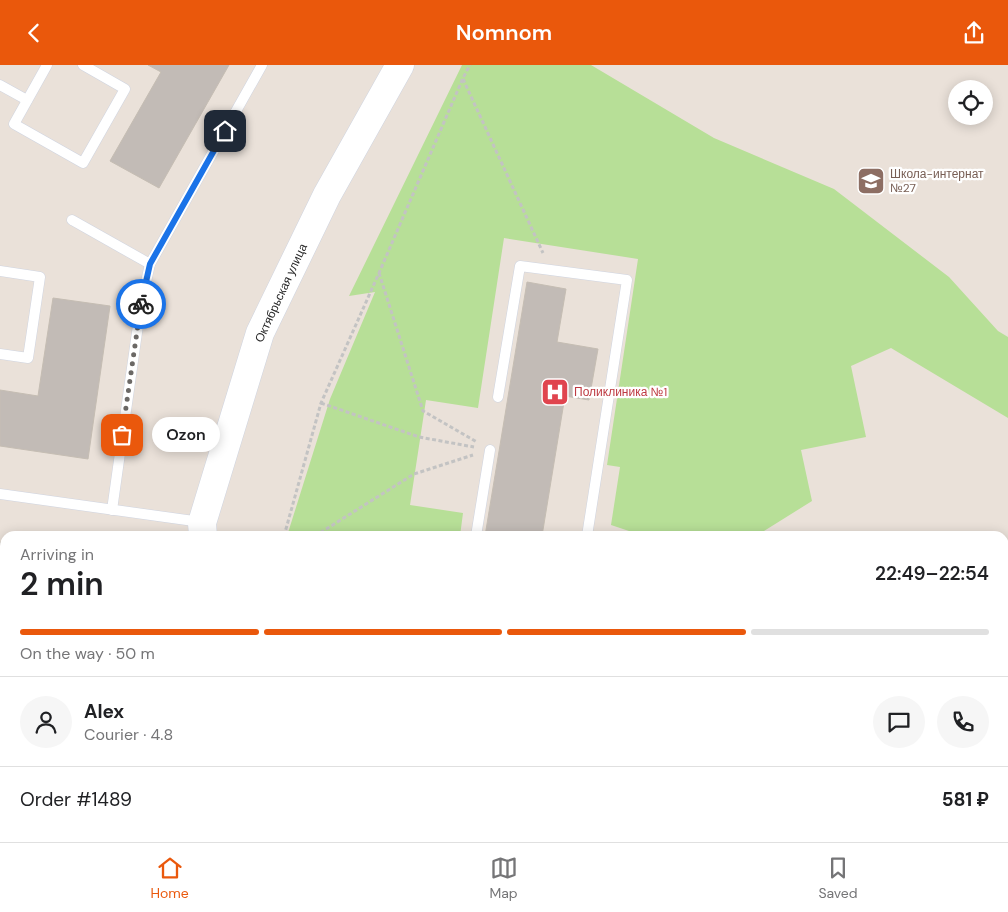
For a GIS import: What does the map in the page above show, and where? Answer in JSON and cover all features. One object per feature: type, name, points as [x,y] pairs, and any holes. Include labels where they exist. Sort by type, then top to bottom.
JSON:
[{"type":"main road","name":"Октябрьская улица","points":[[202,529],[260,333],[327,195],[400,65]]},
{"type":"lane","points":[[47,65],[14,124],[82,163],[125,89],[83,65]]},
{"type":"lane","points":[[112,510],[141,304],[150,264],[262,65]]},
{"type":"lane","points":[[0,85],[27,100]]},
{"type":"lane","points":[[72,220],[150,264]]},
{"type":"lane","points":[[498,397],[520,266],[627,280],[588,531]]},
{"type":"lane","points":[[0,271],[40,277],[28,358],[0,354]]},
{"type":"lane","points":[[477,531],[490,450]]},
{"type":"lane","points":[[0,494],[112,510],[202,529]]},
{"type":"path","points":[[285,531],[321,403],[470,65]]},
{"type":"path","points":[[463,78],[551,270]]},
{"type":"path","points":[[379,273],[423,411],[490,450]]},
{"type":"path","points":[[321,403],[419,437],[490,450]]},
{"type":"path","points":[[323,531],[414,474],[490,450]]},
{"type":"green space","points":[[462,65],[591,65],[714,138],[834,189],[949,277],[998,331],[1008,337],[1008,418],[891,348],[851,366],[866,437],[801,450],[812,501],[764,531],[629,531],[611,525],[620,467],[607,465],[638,259],[504,238],[478,408],[426,400],[410,505],[463,513],[461,531],[289,531],[330,399],[375,292],[349,296]]},
{"type":"building","points":[[148,65],[229,65],[159,188],[110,161],[161,72]]},
{"type":"building","points":[[527,282],[566,289],[557,342],[598,349],[589,400],[565,396],[543,531],[486,531]]},
{"type":"building","points":[[53,298],[110,306],[88,459],[0,446],[0,390],[38,396]]},
{"type":"way so far","points":[[122,435],[141,304]]},
{"type":"place","name":"Школа-интернат №27","points":[[871,181]]},
{"type":"place","name":"Поликлиника №1","points":[[555,392]]},
{"type":"place","name":"Ozon","points":[[122,435]]},
{"type":"route","points":[[141,304],[150,264],[225,131]]}]
